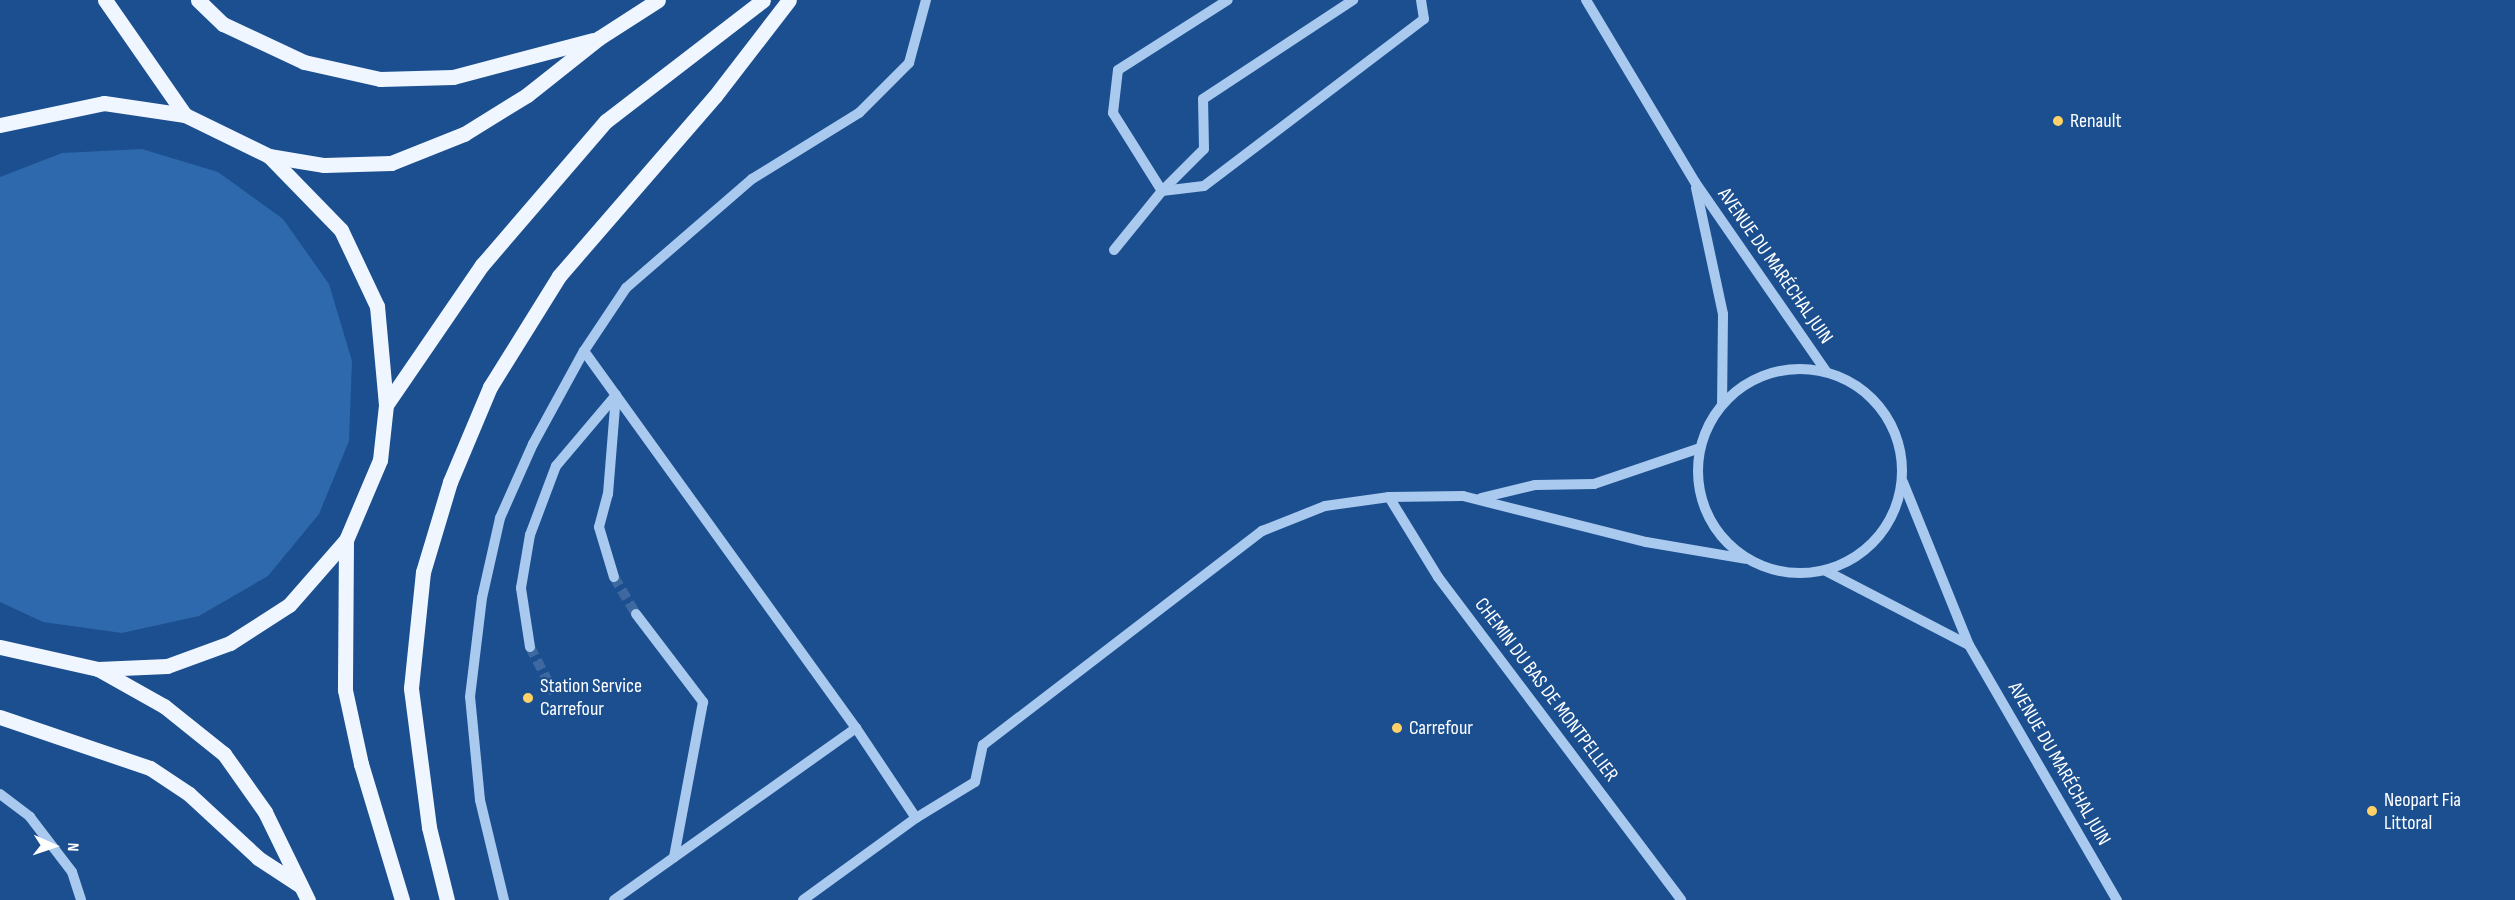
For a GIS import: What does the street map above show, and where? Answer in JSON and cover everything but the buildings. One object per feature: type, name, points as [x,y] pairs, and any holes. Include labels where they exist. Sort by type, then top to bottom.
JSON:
[{"type":"main road","points":[[105,0],[185,115]]},
{"type":"main road","points":[[198,0],[223,24],[304,62],[380,79],[453,77],[599,38]]},
{"type":"main road","points":[[0,125],[104,103],[185,115],[269,156],[324,165],[391,163],[464,134],[527,95],[599,38],[658,0]]},
{"type":"main road","points":[[386,405],[482,265],[606,122],[763,0]]},
{"type":"main road","points":[[447,900],[429,827],[411,688],[423,572],[450,482],[490,387],[559,276],[715,96],[789,0]]},
{"type":"main road","points":[[0,647],[98,669],[167,666],[230,644],[289,605],[345,540],[380,459],[386,405],[377,306],[341,230],[269,156]]},
{"type":"main road","points":[[345,540],[345,690],[361,764],[402,900]]},
{"type":"main road","points":[[98,669],[164,706],[224,754],[265,812],[304,893]]},
{"type":"main road","points":[[0,717],[150,768],[189,794],[258,858],[304,893]]},
{"type":"street","points":[[504,900],[480,800],[470,697],[482,598],[500,518],[533,444],[584,351],[626,288],[752,179],[859,113],[909,63],[926,0]]},
{"type":"street","points":[[1162,191],[1113,113],[1118,70],[1228,0]]},
{"type":"street","points":[[1114,250],[1162,191],[1204,149],[1203,99],[1353,0]]},
{"type":"street","points":[[1162,191],[1204,186],[1424,20],[1421,0]]},
{"type":"street","name":"AVENUE DU MARÉCHAL JUIN","points":[[1586,0],[1695,182],[1825,370]]},
{"type":"street","name":"AVENUE DU MARÉCHAL JUIN","points":[[1695,182],[1722,314],[1722,403]]},
{"type":"street","points":[[584,351],[856,728],[916,818]]},
{"type":"street","points":[[803,900],[916,818],[975,782],[983,745],[1262,531],[1325,506],[1389,497],[1441,495],[1478,499],[1646,542],[1746,559],[1771,570],[1799,574],[1826,571],[1855,559],[1878,538],[1894,512],[1902,482],[1901,452],[1892,423],[1874,400],[1852,382],[1825,370],[1796,368],[1769,372],[1743,385],[1722,403],[1708,424],[1700,448],[1698,481],[1706,513],[1727,544],[1746,559]]},
{"type":"street","points":[[614,577],[599,527],[608,494],[616,395]]},
{"type":"street","points":[[530,647],[521,588],[530,535],[556,466],[616,395]]},
{"type":"street","points":[[1478,499],[1535,485],[1594,484],[1700,448]]},
{"type":"street","name":"AVENUE DU MARÉCHAL JUIN","points":[[1902,482],[1969,645],[2117,900]]},
{"type":"street","name":"CHEMIN DU BAS DE MONTPELLIER","points":[[1389,497],[1438,577],[1681,900]]},
{"type":"street","points":[[1826,571],[1969,645]]},
{"type":"street","points":[[636,614],[703,702],[674,857]]},
{"type":"street","points":[[614,900],[856,728]]},
{"type":"street","points":[[0,794],[30,817],[72,872],[81,900]]},
{"type":"shaded area","points":[[142,149],[218,172],[283,219],[329,284],[352,361],[349,441],[319,514],[268,576],[199,616],[122,633],[43,622],[0,602],[0,177],[62,153]]},
{"type":"tunnel","points":[[614,577],[636,614]]},
{"type":"tunnel","points":[[530,647],[554,693]]},
{"type":"place","name":"Renault","points":[[2058,121]]},
{"type":"place","name":"Station Service Carrefour","points":[[528,698]]},
{"type":"place","name":"Carrefour","points":[[1397,728]]},
{"type":"place","name":"Neopart Fia Littoral","points":[[2372,811]]}]
